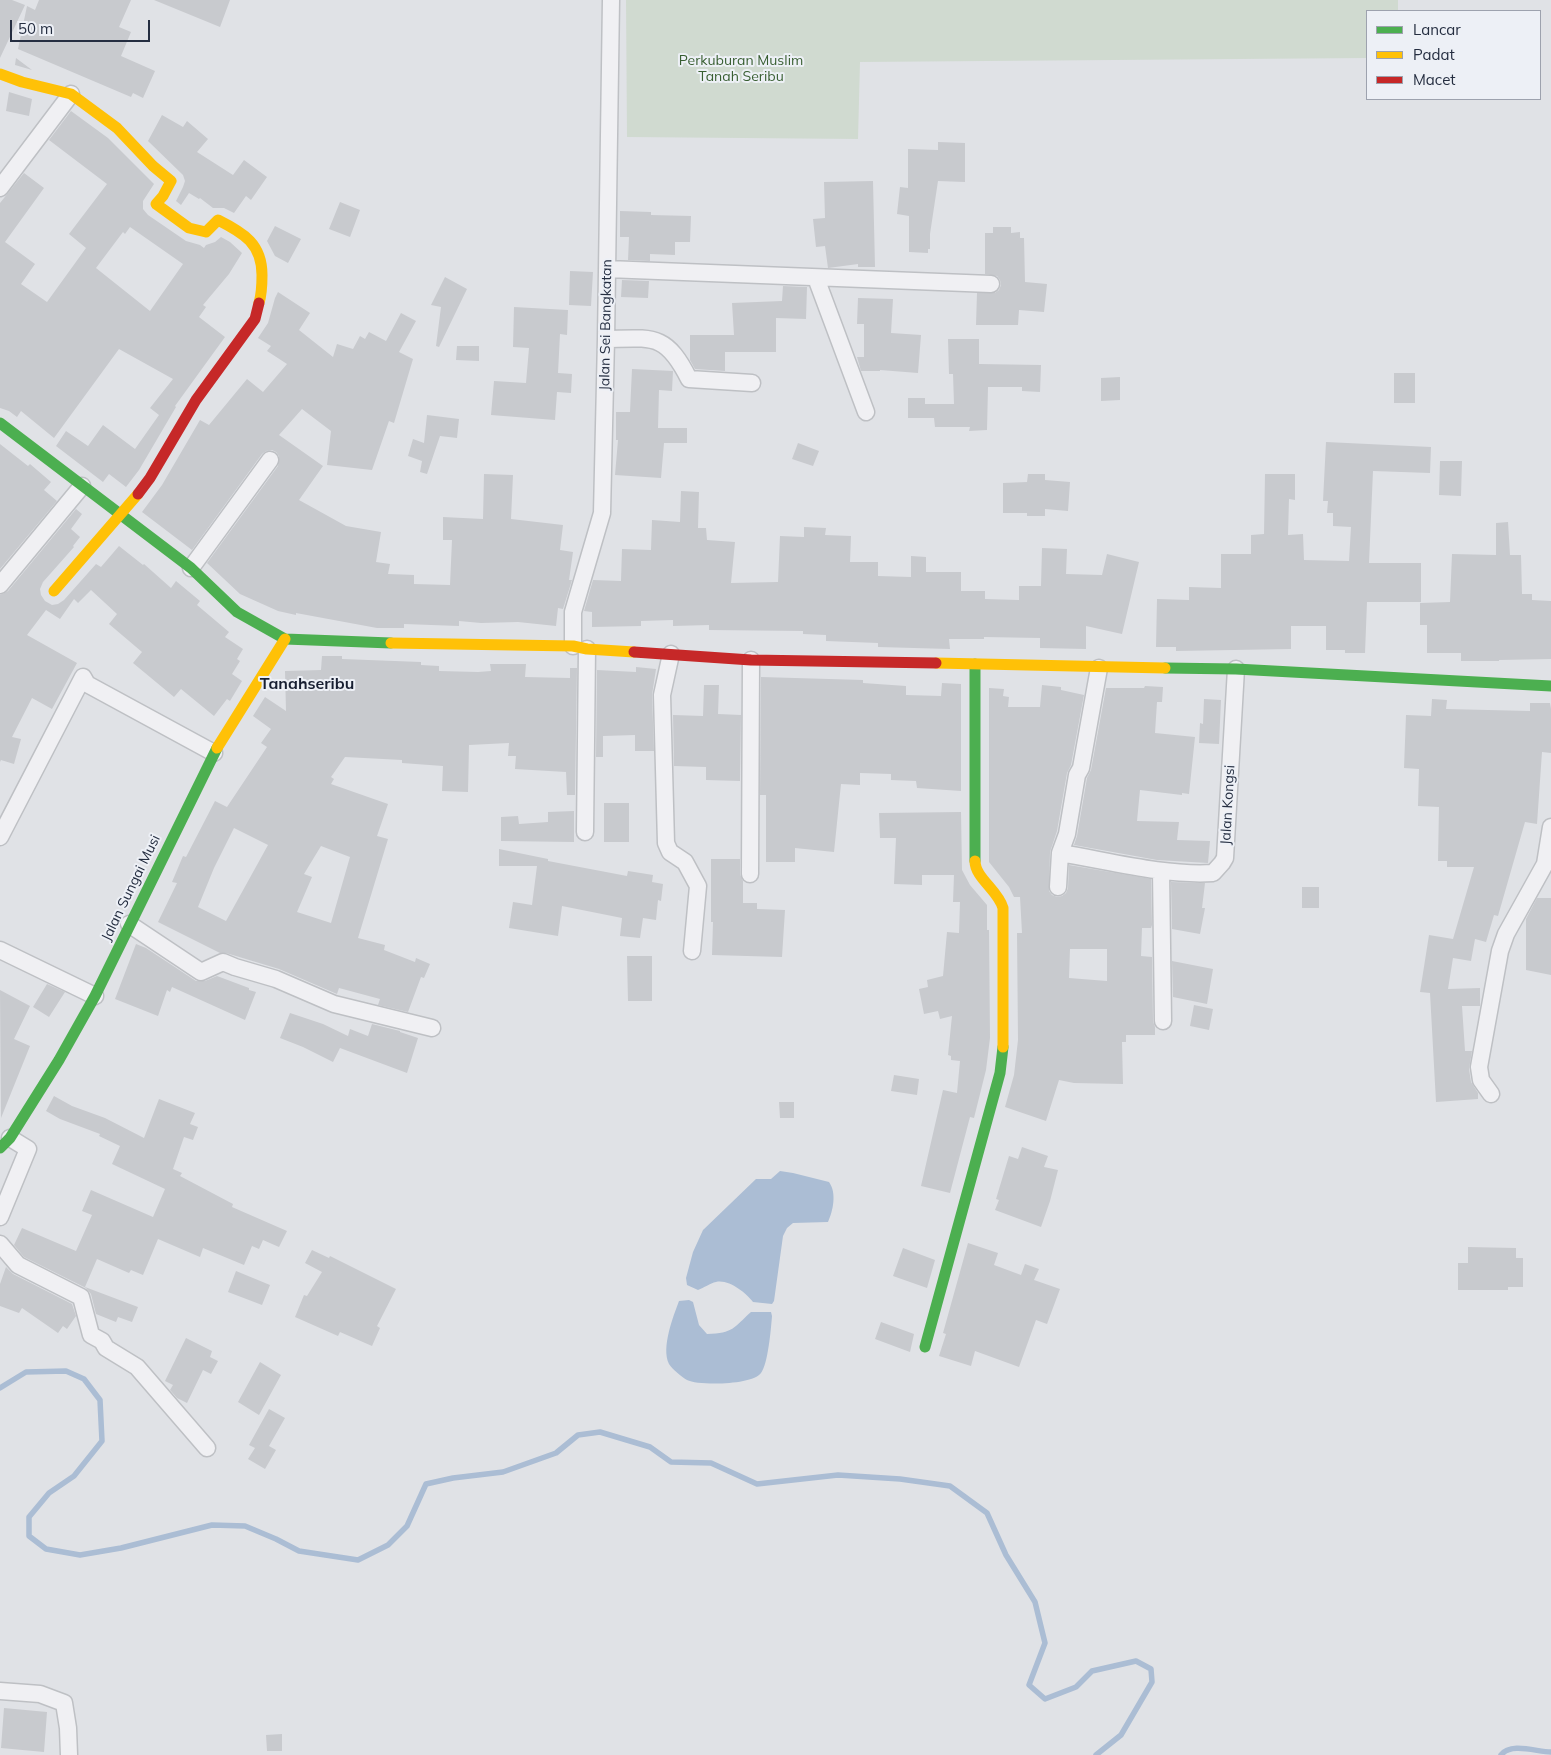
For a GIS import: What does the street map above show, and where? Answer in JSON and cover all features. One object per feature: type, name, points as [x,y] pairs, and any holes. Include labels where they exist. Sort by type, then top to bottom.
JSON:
[{"type":"main road","points":[[0,74],[22,82],[71,94],[117,128],[153,166],[172,181],[156,204],[189,228],[206,232],[218,220],[238,230],[252,242],[262,260],[262,293],[255,319],[196,400],[150,478],[133,501],[54,591]]},
{"type":"main road","points":[[0,423],[191,568],[237,612],[285,640],[580,647],[751,660],[1099,668],[1236,669],[1551,686]]},
{"type":"main road","name":"Jalan Sungai Musi","points":[[5,1143],[59,1060],[96,996],[214,753],[285,640]]},
{"type":"main road","points":[[925,1347],[1000,1073],[1004,1038],[1003,908],[999,895],[980,877],[975,865],[975,664]]},
{"type":"street","name":"Jalan Sei Bangkatan","points":[[586,832],[580,647],[573,612],[602,514],[611,0]]},
{"type":"street","points":[[0,188],[71,94]]},
{"type":"street","points":[[607,269],[991,284]]},
{"type":"street","points":[[816,278],[866,412]]},
{"type":"street","points":[[606,339],[654,339],[664,344],[680,359],[689,379],[752,383]]},
{"type":"street","points":[[191,568],[270,460]]},
{"type":"street","points":[[0,585],[82,486]]},
{"type":"street","points":[[671,654],[662,695],[666,843],[670,852],[685,862],[698,886],[692,950]]},
{"type":"street","points":[[750,874],[751,660]]},
{"type":"street","points":[[1058,887],[1060,853],[1067,834],[1099,668]]},
{"type":"street","name":"Jalan Kongsi","points":[[1060,853],[1161,871],[1196,874],[1213,873],[1224,858],[1236,669]]},
{"type":"street","points":[[0,837],[83,677],[87,684],[214,753]]},
{"type":"street","points":[[1491,1094],[1481,1080],[1479,1067],[1500,951],[1506,934],[1545,864],[1551,827]]},
{"type":"street","points":[[1161,871],[1163,1021]]},
{"type":"street","points":[[130,924],[201,972],[223,962],[276,979],[334,1004],[432,1028]]},
{"type":"street","points":[[0,950],[96,996]]},
{"type":"street","points":[[0,1217],[28,1149],[5,1143]]},
{"type":"street","points":[[0,1244],[18,1265],[81,1296],[91,1334],[102,1342],[106,1348],[137,1367],[207,1448]]},
{"type":"street","points":[[0,1691],[40,1694],[64,1703],[68,1728],[69,1755]]},
{"type":"green space","name":"Perkuburan Muslim Tanah Seribu","points":[[626,0],[1398,0],[1398,10],[1366,10],[1366,58],[860,62],[858,139],[627,137]]},
{"type":"water","points":[[780,1171],[829,1182],[833,1191],[833,1202],[828,1222],[793,1223],[787,1228],[783,1236],[772,1304],[753,1302],[742,1291],[726,1283],[714,1283],[698,1290],[687,1285],[686,1278],[693,1252],[703,1230],[756,1179],[771,1179]]},
{"type":"water","points":[[689,1300],[693,1302],[699,1325],[707,1334],[732,1329],[751,1312],[771,1312],[769,1346],[766,1362],[761,1373],[748,1380],[714,1384],[687,1380],[672,1368],[669,1364],[666,1350],[669,1332],[679,1301]]},
{"type":"building","points":[[0,0],[12,0],[25,5],[0,58]]},
{"type":"building","points":[[39,0],[131,0],[119,27],[131,32],[121,56],[155,71],[143,98],[133,93],[131,97],[18,49],[27,6],[35,10]]},
{"type":"building","points":[[154,0],[230,0],[220,27]]},
{"type":"building","points":[[16,58],[32,70],[15,65]]},
{"type":"building","points":[[9,92],[32,99],[29,116],[6,111]]},
{"type":"building","points":[[71,111],[108,138],[154,184],[143,201],[143,209],[148,215],[186,241],[204,248],[221,237],[242,253],[229,274],[203,305],[206,307],[199,317],[225,337],[175,406],[139,470],[126,487],[109,474],[103,482],[56,446],[66,431],[88,446],[103,425],[135,449],[159,415],[150,408],[173,379],[119,349],[54,438],[21,411],[17,417],[9,411],[0,408],[0,203],[24,173],[44,188],[5,242],[35,264],[21,284],[47,302],[86,248],[69,234],[107,184],[49,140]],"holes":[[[130,227],[183,264],[150,311],[96,268],[123,232],[125,234]]]},
{"type":"building","points":[[162,115],[183,127],[187,121],[208,139],[197,152],[233,175],[244,160],[267,177],[251,200],[246,196],[234,213],[224,208],[213,208],[200,198],[189,193],[181,205],[176,201],[185,181],[183,175],[148,141]]},
{"type":"building","points":[[938,142],[965,143],[965,182],[938,181],[930,234],[930,249],[928,249],[928,253],[909,252],[909,216],[897,214],[900,187],[908,188],[908,149],[938,150]]},
{"type":"building","points":[[873,181],[875,267],[858,267],[858,264],[828,268],[825,246],[816,247],[813,219],[825,218],[824,182]]},
{"type":"building","points":[[340,202],[360,210],[350,237],[329,229]]},
{"type":"building","points":[[620,211],[651,212],[651,215],[691,216],[690,242],[675,242],[675,255],[650,254],[650,261],[628,260],[629,237],[620,237]]},
{"type":"building","points":[[275,226],[301,239],[288,263],[275,256],[267,241]]},
{"type":"building","points":[[993,227],[1011,227],[1011,233],[1020,232],[1020,238],[1024,238],[1025,282],[1047,284],[1044,312],[1019,310],[1018,325],[976,325],[977,293],[995,293],[1001,285],[997,276],[985,274],[985,233],[993,233]]},
{"type":"building","points":[[570,271],[593,272],[591,306],[569,305]]},
{"type":"building","points":[[445,277],[467,289],[439,347],[436,346],[441,307],[431,305]]},
{"type":"building","points":[[622,280],[649,281],[648,298],[621,297]]},
{"type":"building","points":[[783,286],[807,287],[806,319],[776,318],[776,352],[725,352],[725,371],[695,369],[690,360],[690,335],[734,335],[732,303],[782,301]]},
{"type":"building","points":[[278,292],[310,313],[299,330],[333,357],[337,344],[353,349],[360,336],[365,339],[369,332],[386,341],[401,313],[416,321],[399,352],[413,359],[394,423],[389,421],[372,470],[327,465],[331,431],[302,409],[279,435],[323,466],[299,500],[346,526],[381,532],[376,562],[390,564],[388,574],[414,575],[414,584],[450,585],[452,540],[443,540],[443,517],[483,519],[484,474],[513,475],[511,519],[563,525],[560,550],[573,552],[569,580],[572,580],[563,609],[558,608],[556,626],[518,622],[481,623],[459,621],[459,626],[404,624],[404,628],[377,628],[278,611],[240,594],[207,563],[278,466],[279,456],[272,450],[262,454],[192,550],[142,512],[162,485],[200,420],[209,425],[247,379],[263,392],[287,364],[267,351],[271,346],[258,338],[268,323]]},
{"type":"building","points":[[858,298],[893,299],[891,333],[921,335],[918,373],[880,370],[861,371],[857,357],[864,357],[864,324],[857,324]]},
{"type":"building","points":[[514,307],[568,310],[567,335],[560,334],[558,373],[572,374],[571,393],[557,392],[555,420],[491,415],[494,381],[526,383],[529,348],[513,347]]},
{"type":"building","points":[[948,339],[979,339],[979,364],[1041,365],[1040,392],[1022,391],[1022,387],[988,387],[987,430],[969,431],[970,427],[935,427],[934,418],[908,418],[908,398],[925,398],[925,404],[954,404],[953,374],[949,374]]},
{"type":"building","points":[[457,346],[479,346],[479,361],[456,360]]},
{"type":"building","points":[[632,369],[673,371],[672,391],[659,390],[658,428],[687,428],[687,443],[664,443],[661,478],[615,475],[618,440],[616,440],[616,412],[630,412]]},
{"type":"building","points":[[1394,373],[1415,373],[1415,403],[1394,403]]},
{"type":"building","points":[[1120,377],[1120,400],[1101,401],[1101,378]]},
{"type":"building","points":[[427,415],[459,419],[457,438],[440,436],[427,474],[420,472],[422,461],[408,456],[413,439],[424,443]]},
{"type":"building","points":[[1326,442],[1431,447],[1430,473],[1373,471],[1369,563],[1421,563],[1421,602],[1367,602],[1365,653],[1345,653],[1345,650],[1326,650],[1326,626],[1291,626],[1291,649],[1176,651],[1176,647],[1156,647],[1157,599],[1189,600],[1189,587],[1221,588],[1221,554],[1251,554],[1251,535],[1264,534],[1265,474],[1295,474],[1295,500],[1289,499],[1288,535],[1303,534],[1304,560],[1349,561],[1351,527],[1333,526],[1333,513],[1327,513],[1328,501],[1323,501]]},
{"type":"building","points":[[798,443],[819,451],[813,466],[792,459]]},
{"type":"building","points":[[0,444],[28,466],[30,464],[51,482],[44,490],[57,501],[0,569]]},
{"type":"building","points":[[1440,461],[1462,461],[1461,496],[1439,495]]},
{"type":"building","points":[[1028,474],[1045,474],[1045,480],[1070,482],[1068,511],[1045,509],[1045,516],[1027,516],[1027,513],[1003,513],[1003,483],[1027,482]]},
{"type":"building","points":[[681,491],[699,492],[698,528],[706,528],[707,540],[735,542],[731,583],[778,582],[780,536],[804,537],[804,527],[826,528],[825,535],[851,536],[850,562],[878,562],[878,576],[911,577],[911,556],[926,557],[926,572],[961,572],[961,591],[985,591],[985,599],[1019,600],[1019,586],[1041,586],[1042,548],[1067,549],[1066,574],[1102,575],[1107,554],[1139,562],[1122,634],[1086,626],[1086,649],[1040,648],[1040,638],[984,637],[984,639],[949,639],[950,649],[878,647],[878,643],[826,641],[826,635],[803,634],[803,631],[709,630],[709,625],[673,626],[673,620],[641,621],[641,626],[592,627],[592,612],[584,611],[593,580],[621,581],[622,549],[651,550],[652,520],[680,522]]},
{"type":"building","points":[[76,509],[82,514],[71,529],[80,537],[74,547],[43,582],[40,589],[45,601],[52,605],[64,600],[96,564],[101,567],[119,546],[144,564],[171,588],[176,581],[200,601],[197,605],[229,632],[225,637],[243,649],[237,659],[240,661],[232,674],[242,681],[230,701],[227,699],[214,716],[181,689],[174,697],[133,663],[142,652],[109,624],[117,614],[91,590],[78,603],[74,599],[60,619],[46,610],[27,635],[77,663],[52,709],[32,698],[12,737],[21,739],[14,764],[1,760],[0,762],[0,595],[8,591]]},
{"type":"building","points":[[1508,522],[1510,555],[1521,555],[1522,594],[1532,594],[1532,600],[1551,601],[1551,659],[1461,661],[1461,653],[1427,653],[1427,625],[1420,625],[1420,603],[1450,602],[1452,554],[1496,555],[1496,523]]},
{"type":"building","points":[[322,656],[342,656],[342,659],[421,662],[421,665],[439,666],[439,671],[491,671],[490,664],[526,664],[525,677],[570,678],[570,668],[577,668],[575,795],[567,795],[566,772],[515,769],[516,756],[508,756],[509,743],[469,745],[468,792],[442,791],[443,766],[402,763],[402,760],[345,757],[331,777],[334,779],[331,784],[388,804],[377,836],[388,839],[358,938],[385,945],[384,950],[415,962],[416,958],[430,964],[424,978],[421,977],[408,1012],[378,1005],[380,999],[339,988],[337,994],[279,969],[226,953],[220,953],[158,922],[177,883],[172,882],[183,856],[186,857],[215,801],[227,807],[267,747],[261,743],[271,729],[253,716],[265,697],[286,711],[285,671],[321,670]],"holes":[[[234,828],[268,845],[226,921],[198,907],[214,868]],[[321,846],[350,857],[331,923],[297,912],[312,877],[304,874]]]},
{"type":"building","points":[[636,667],[656,669],[652,695],[654,751],[635,751],[635,735],[603,736],[603,757],[596,757],[597,670],[636,672]]},
{"type":"building","points":[[761,677],[863,680],[863,683],[906,686],[906,695],[941,696],[942,683],[961,684],[961,791],[917,788],[916,781],[891,780],[891,774],[860,773],[860,785],[841,784],[834,852],[795,848],[795,862],[766,862],[766,795],[760,795]]},
{"type":"building","points":[[704,685],[719,685],[718,714],[741,715],[740,781],[706,780],[706,767],[674,766],[673,715],[703,716]]},
{"type":"building","points":[[1042,685],[1061,687],[1061,690],[1084,695],[1057,831],[1050,852],[1049,891],[1057,897],[1066,893],[1069,865],[1151,879],[1152,925],[1151,928],[1142,928],[1141,956],[1152,957],[1153,1021],[1155,1027],[1155,1035],[1126,1035],[1126,1042],[1122,1042],[1123,1084],[1074,1083],[1059,1080],[1046,1121],[1005,1107],[1014,1075],[1018,1040],[1017,933],[1022,933],[1020,897],[1014,897],[1009,887],[989,862],[989,688],[1004,689],[1003,696],[1009,697],[1008,707],[1040,707]],"holes":[[[1070,949],[1107,949],[1107,981],[1069,978]]]},
{"type":"building","points":[[1145,686],[1163,687],[1162,702],[1157,702],[1155,733],[1195,737],[1189,794],[1182,793],[1182,795],[1140,790],[1137,821],[1179,822],[1177,840],[1210,841],[1208,863],[1157,860],[1074,845],[1087,778],[1091,770],[1106,688],[1144,688]]},
{"type":"building","points":[[1204,699],[1221,700],[1219,744],[1199,743],[1200,723],[1203,724]]},
{"type":"building","points":[[1432,699],[1447,700],[1446,709],[1530,711],[1530,703],[1550,703],[1551,709],[1551,753],[1542,752],[1537,824],[1525,822],[1498,916],[1494,915],[1486,942],[1475,939],[1471,961],[1453,958],[1448,989],[1480,988],[1480,1006],[1462,1006],[1465,1051],[1472,1051],[1469,1069],[1471,1082],[1478,1093],[1478,1099],[1436,1102],[1430,993],[1420,992],[1429,935],[1453,939],[1474,867],[1447,867],[1447,861],[1438,861],[1439,807],[1418,806],[1419,769],[1404,768],[1406,715],[1431,716]]},
{"type":"building","points":[[604,803],[629,803],[629,842],[604,842]]},
{"type":"building","points":[[574,811],[574,842],[501,841],[501,817],[518,816],[519,824],[548,822],[548,812]]},
{"type":"building","points":[[961,812],[962,870],[970,885],[987,905],[990,1038],[986,1070],[974,1118],[970,1117],[950,1193],[921,1186],[943,1090],[957,1093],[960,1061],[951,1060],[951,1056],[948,1055],[952,1016],[940,1019],[938,1011],[924,1014],[919,989],[928,987],[927,980],[943,976],[947,932],[959,933],[960,902],[953,902],[954,875],[922,875],[922,885],[894,884],[896,838],[880,838],[879,813]]},
{"type":"building","points":[[499,849],[548,859],[548,861],[627,876],[628,871],[653,875],[652,882],[663,884],[661,901],[658,900],[656,920],[643,918],[640,938],[620,936],[622,918],[562,906],[558,936],[509,928],[513,902],[532,905],[537,866],[499,866]]},
{"type":"building","points":[[711,859],[740,859],[743,903],[757,903],[757,909],[785,910],[782,957],[712,955]]},
{"type":"building","points":[[1171,882],[1205,883],[1202,908],[1205,908],[1200,934],[1172,929]]},
{"type":"building","points":[[1302,887],[1319,887],[1319,908],[1302,908]]},
{"type":"building","points":[[1537,898],[1551,898],[1551,975],[1526,970],[1526,919]]},
{"type":"building","points":[[136,944],[146,948],[196,981],[205,981],[217,976],[256,992],[245,1020],[172,987],[170,992],[167,990],[158,1016],[115,999]]},
{"type":"building","points":[[627,956],[652,956],[652,1001],[628,1001]]},
{"type":"building","points":[[1172,961],[1213,969],[1207,1004],[1173,997]]},
{"type":"building","points":[[47,984],[65,992],[49,1017],[33,1007]]},
{"type":"building","points":[[0,990],[30,1006],[14,1039],[30,1046],[1,1118]]},
{"type":"building","points":[[1194,1005],[1213,1009],[1209,1030],[1190,1026]]},
{"type":"building","points":[[290,1013],[323,1024],[348,1036],[350,1029],[368,1036],[372,1024],[418,1038],[407,1073],[340,1048],[333,1062],[280,1038]]},
{"type":"building","points":[[894,1075],[919,1079],[917,1095],[891,1091]]},
{"type":"building","points":[[54,1096],[72,1106],[105,1118],[144,1138],[159,1099],[195,1113],[190,1124],[198,1127],[193,1140],[184,1137],[173,1169],[182,1173],[180,1176],[233,1204],[232,1207],[287,1231],[279,1247],[263,1240],[259,1249],[252,1246],[244,1265],[203,1248],[200,1257],[158,1239],[143,1275],[131,1270],[129,1273],[97,1259],[85,1287],[138,1307],[132,1322],[118,1317],[116,1322],[96,1314],[91,1294],[86,1288],[24,1257],[14,1245],[22,1228],[76,1251],[92,1215],[82,1211],[91,1190],[153,1217],[165,1189],[112,1164],[120,1146],[99,1136],[100,1134],[60,1119],[46,1111]]},
{"type":"building","points":[[779,1102],[794,1102],[794,1118],[780,1118]]},
{"type":"building","points":[[1022,1147],[1048,1156],[1044,1167],[1058,1170],[1041,1227],[995,1210],[999,1200],[996,1199],[1009,1156],[1018,1159]]},
{"type":"building","points":[[968,1243],[998,1253],[994,1265],[1021,1275],[1025,1264],[1039,1269],[1034,1280],[1060,1289],[1047,1324],[1036,1320],[1019,1367],[975,1351],[971,1366],[939,1356],[946,1334],[943,1333]]},
{"type":"building","points":[[1468,1247],[1516,1248],[1516,1258],[1523,1258],[1523,1287],[1508,1287],[1508,1290],[1458,1290],[1458,1263],[1468,1263]]},
{"type":"building","points":[[903,1248],[935,1260],[927,1288],[893,1276]]},
{"type":"building","points":[[312,1250],[329,1258],[330,1256],[396,1289],[377,1326],[380,1328],[372,1346],[340,1332],[338,1336],[295,1317],[304,1295],[307,1296],[322,1272],[305,1263]]},
{"type":"building","points":[[6,1267],[13,1274],[72,1304],[76,1316],[67,1329],[63,1326],[58,1333],[22,1308],[19,1313],[0,1306],[0,1284]]},
{"type":"building","points":[[236,1271],[270,1285],[262,1305],[228,1292]]},
{"type":"building","points":[[881,1322],[914,1334],[910,1352],[875,1339]]},
{"type":"building","points":[[186,1338],[212,1351],[210,1357],[218,1361],[211,1374],[203,1370],[187,1403],[177,1398],[170,1390],[173,1385],[165,1381]]},
{"type":"building","points":[[260,1362],[281,1375],[259,1415],[238,1402]]},
{"type":"building","points":[[269,1409],[285,1418],[269,1446],[276,1450],[265,1469],[248,1459],[255,1448],[249,1445]]},
{"type":"building","points":[[4,1708],[47,1712],[44,1752],[1,1748]]},
{"type":"building","points":[[282,1734],[282,1751],[267,1751],[266,1735]]},
{"type":"waterway","points":[[0,1388],[26,1372],[66,1371],[84,1379],[100,1400],[102,1441],[74,1476],[49,1493],[29,1517],[29,1536],[46,1549],[80,1555],[121,1548],[212,1525],[245,1526],[299,1551],[358,1560],[388,1545],[407,1526],[426,1484],[453,1478],[503,1472],[556,1453],[578,1435],[600,1432],[650,1447],[671,1462],[711,1463],[757,1484],[838,1475],[900,1479],[950,1486],[987,1513],[1006,1555],[1035,1602],[1045,1643],[1029,1685],[1045,1699],[1076,1687],[1092,1671],[1136,1661],[1151,1669],[1152,1682],[1121,1735],[1096,1755]]},
{"type":"waterway","points":[[1501,1755],[1505,1751],[1518,1748],[1551,1752]]},
{"type":"traffic: fast","points":[[0,423],[191,568],[237,612],[285,639],[391,643]]},
{"type":"traffic: fast","points":[[975,664],[975,861]]},
{"type":"traffic: fast","points":[[1165,668],[1236,669],[1551,686]]},
{"type":"traffic: fast","points":[[0,1148],[10,1138],[59,1060],[95,996],[217,748]]},
{"type":"traffic: fast","points":[[925,1347],[1000,1073],[1003,1047]]},
{"type":"traffic: slow","points":[[0,74],[22,82],[71,94],[117,128],[153,166],[171,181],[156,204],[189,228],[206,232],[218,220],[236,230],[250,241],[259,255],[261,264],[262,286],[259,303]]},
{"type":"traffic: slow","points":[[54,591],[138,494]]},
{"type":"traffic: slow","points":[[217,748],[285,639]]},
{"type":"traffic: slow","points":[[391,643],[573,646],[587,649],[634,652]]},
{"type":"traffic: slow","points":[[936,663],[1165,668]]},
{"type":"traffic: slow","points":[[975,861],[979,873],[997,895],[1003,908],[1003,1047]]},
{"type":"traffic: jam","points":[[138,494],[150,478],[196,400],[255,319],[259,303]]},
{"type":"traffic: jam","points":[[634,652],[751,660],[936,663]]},
{"type":"district","name":"Tanahseribu","points":[[307,684]]}]
